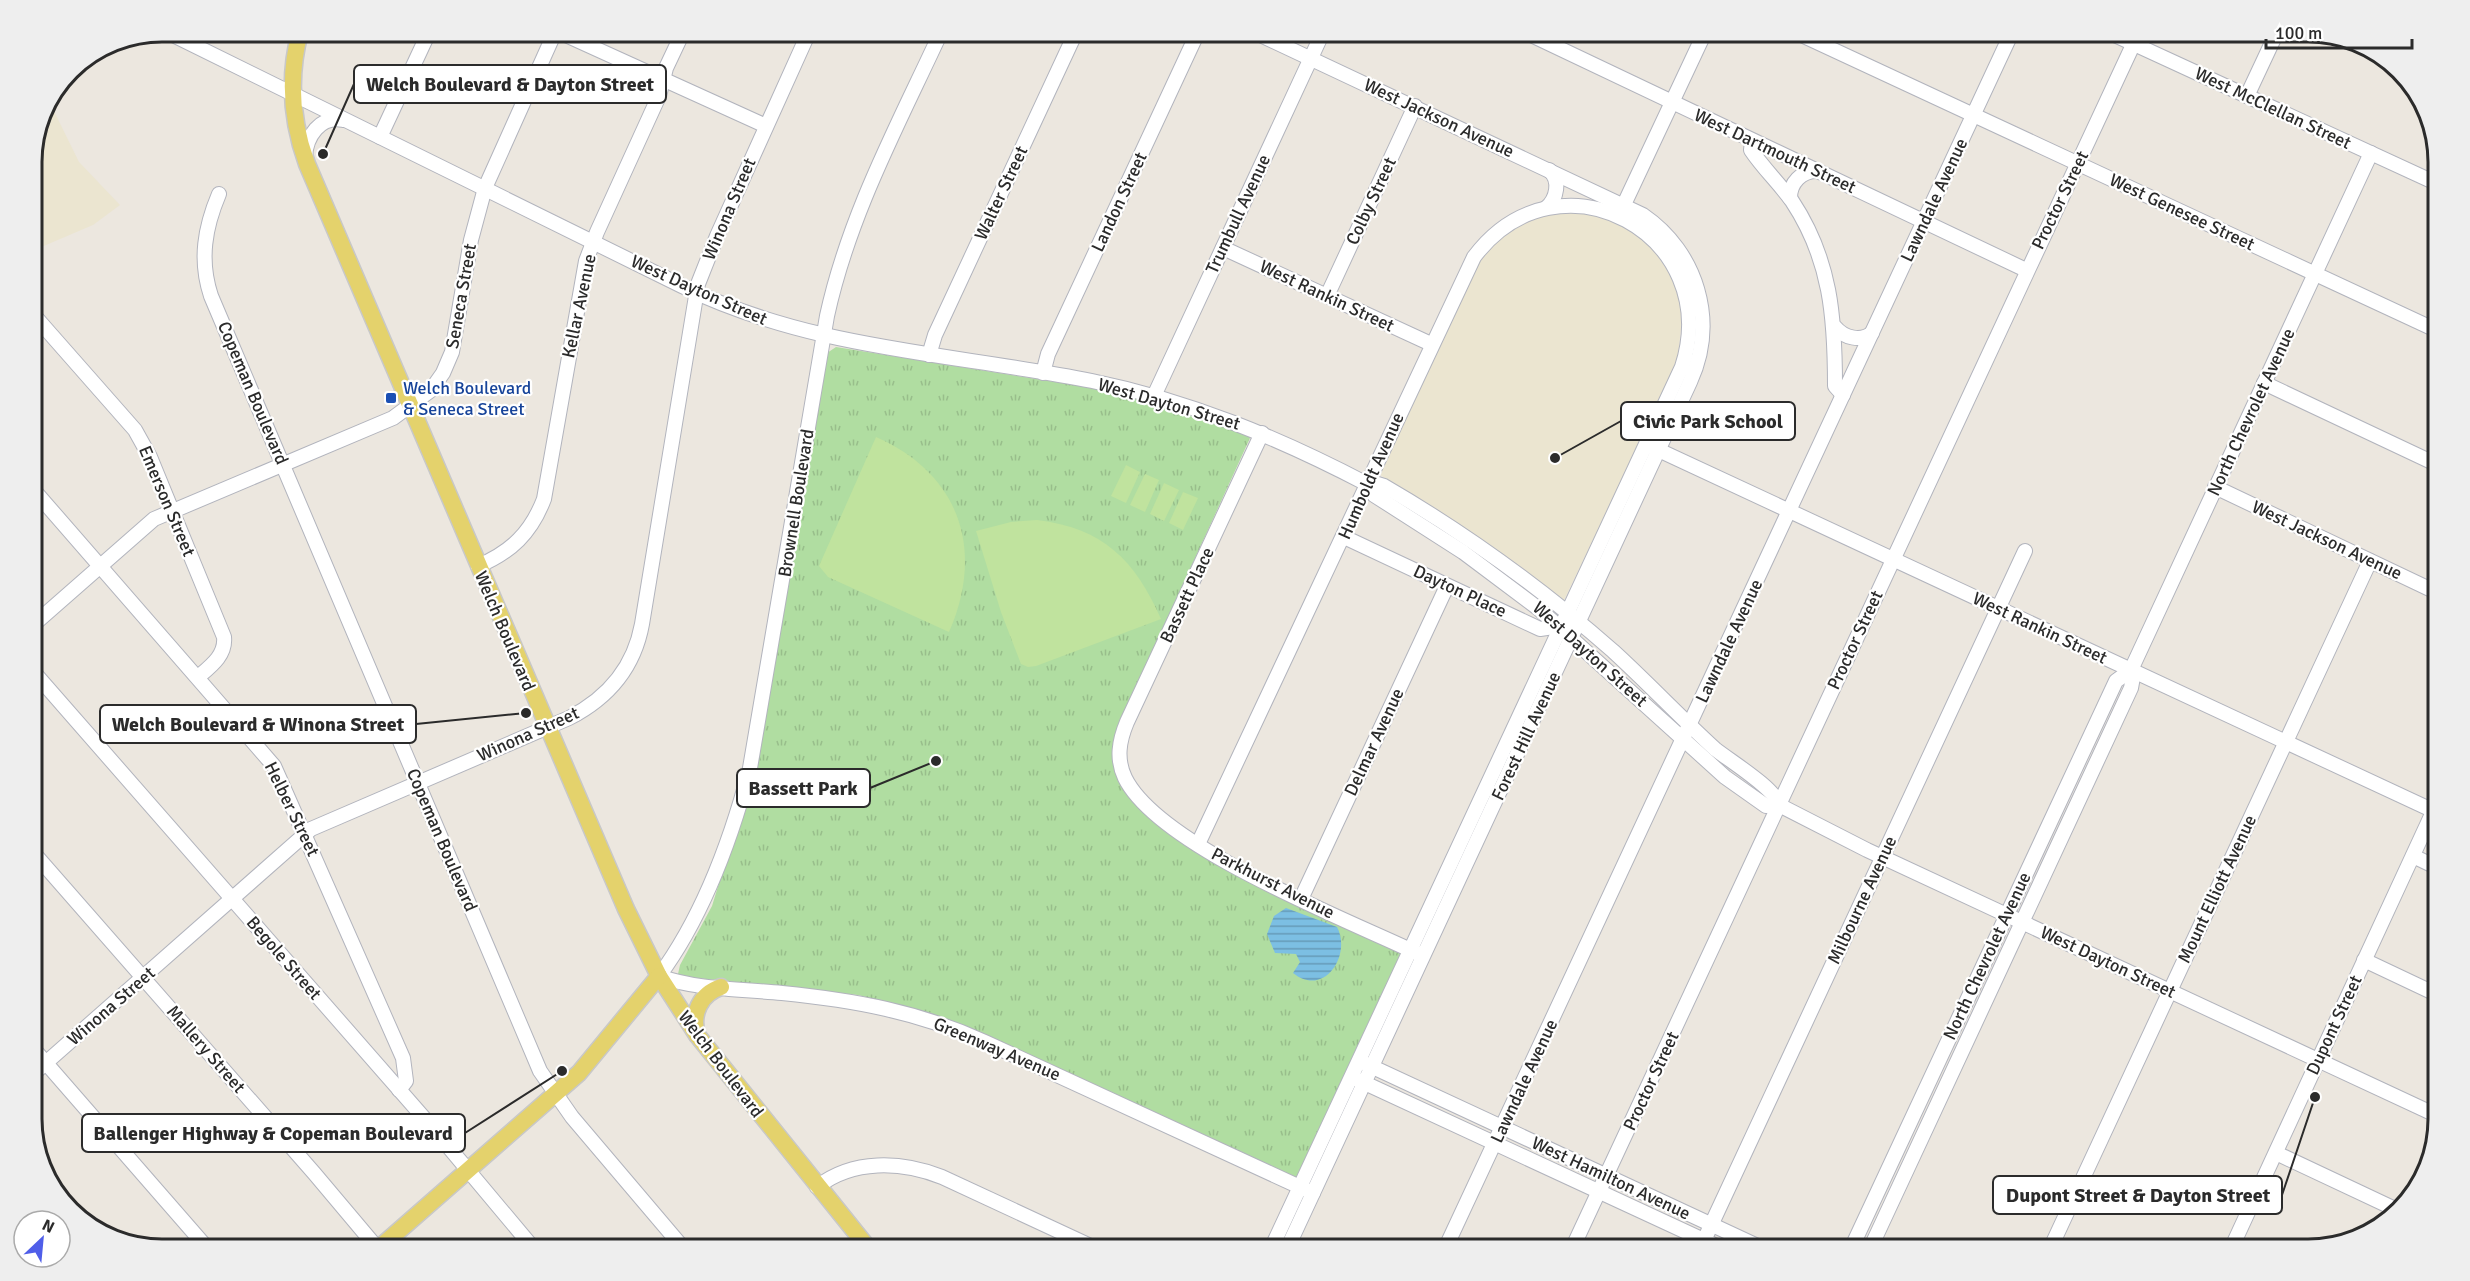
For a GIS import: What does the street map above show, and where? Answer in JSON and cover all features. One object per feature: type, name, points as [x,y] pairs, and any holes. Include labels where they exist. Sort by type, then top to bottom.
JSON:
[{"type":"main road","name":"Welch Boulevard","points":[[298,42],[292,70],[292,94],[296,126],[306,159],[602,856],[660,976],[697,1035],[860,1239]]},
{"type":"main road","points":[[391,1239],[554,1095],[606,1043],[660,976]]},
{"type":"main road","points":[[697,1035],[695,1019],[701,1001],[711,991],[720,987]]},
{"type":"street","name":"West Dayton Street","points":[[187,42],[696,293],[760,319],[823,337],[1043,373],[1154,396],[1262,433],[1367,484],[1371,482],[1384,486],[1462,543],[1567,613],[1628,665],[1736,766],[1773,793],[1779,805]]},
{"type":"street","points":[[380,137],[424,42]]},
{"type":"street","name":"Seneca Street","points":[[42,617],[154,519],[393,418],[410,407],[435,385],[452,352],[471,240],[485,188],[552,42]]},
{"type":"street","points":[[579,42],[766,126]]},
{"type":"street","name":"Kellar Avenue","points":[[478,566],[501,556],[518,543],[530,528],[544,499],[580,291],[593,242],[659,96],[679,42]]},
{"type":"street","name":"Winona Street","points":[[42,1066],[233,900],[306,833],[417,782],[574,716],[604,695],[623,674],[638,643],[696,293],[717,236],[804,42]]},
{"type":"street","name":"Brownell Boulevard","points":[[660,976],[688,931],[712,881],[750,768],[823,337],[835,279],[850,230],[936,42]]},
{"type":"street","name":"Walter Street","points":[[929,355],[935,335],[1071,42]]},
{"type":"street","name":"Landon Street","points":[[1043,373],[1048,354],[1193,42]]},
{"type":"street","name":"West Jackson Avenue","points":[[1276,42],[1549,170],[1621,210]]},
{"type":"street","name":"Trumbull Avenue","points":[[1154,396],[1318,42]]},
{"type":"street","name":"West Dartmouth Street","points":[[1546,42],[2026,270]]},
{"type":"street","points":[[1621,210],[1699,42]]},
{"type":"street","name":"West Genesee Street","points":[[1816,42],[2428,326]]},
{"type":"street","name":"Lawndale Avenue","points":[[1450,1239],[2007,42]]},
{"type":"street","name":"Proctor Street","points":[[1577,1239],[2134,42]]},
{"type":"street","name":"West McClellan Street","points":[[2145,42],[2247,96],[2428,179]]},
{"type":"street","points":[[2247,96],[2272,42]]},
{"type":"street","name":"Colby Street","points":[[1327,296],[1415,106]]},
{"type":"street","points":[[306,159],[308,141],[317,126],[333,118],[347,121]]},
{"type":"street","points":[[1752,141],[1750,146],[1752,152],[1790,198],[1808,230],[1822,264],[1835,327],[1835,386],[1843,395]]},
{"type":"street","name":"North Chevrolet Avenue","points":[[1856,1239],[2116,681],[2131,670],[2371,153]]},
{"type":"street","points":[[1546,208],[1551,203],[1556,188],[1556,179],[1549,170]]},
{"type":"street","points":[[1790,198],[1792,187],[1800,177],[1805,173],[1817,171]]},
{"type":"street","name":"Copeman Boulevard","points":[[219,194],[205,238],[204,263],[208,285],[536,1061],[554,1095],[675,1239]]},
{"type":"street","name":"Humboldt Avenue","points":[[1198,844],[1344,537],[1466,270],[1485,244],[1513,222],[1546,208],[1583,205],[1621,210]]},
{"type":"street","name":"Forest Hill Avenue","points":[[1292,1239],[1358,1080],[1417,953],[1485,791],[1567,613],[1625,506],[1652,448],[1685,359],[1689,335],[1689,308],[1681,281],[1668,257],[1621,210]]},
{"type":"street","name":"West Rankin Street","points":[[1222,248],[1431,344]]},
{"type":"street","name":"Emerson Street","points":[[42,324],[135,430],[150,457],[225,642],[220,657],[198,676]]},
{"type":"street","points":[[1835,327],[1841,333],[1852,337],[1863,338],[1872,333]]},
{"type":"street","points":[[2264,382],[2428,460]]},
{"type":"street","name":"Bassett Place","points":[[1120,760],[1120,741],[1127,722],[1262,433]]},
{"type":"street","name":"West Rankin Street","points":[[1652,448],[2286,742],[2428,803]]},
{"type":"street","name":"West Jackson Avenue","points":[[2216,487],[2428,588]]},
{"type":"street","name":"Helber Street","points":[[42,499],[274,766],[306,833],[404,1062],[406,1081],[399,1090]]},
{"type":"street","name":"Forest Hill Avenue","points":[[1417,953],[1498,797],[1579,623],[1625,506]]},
{"type":"street","name":"Dayton Place","points":[[1344,537],[1540,629],[1579,623]]},
{"type":"street","name":"West Dayton Street","points":[[1462,543],[1572,636],[1717,770],[1759,801],[1769,806],[1779,805],[1882,857],[2428,1111]]},
{"type":"street","name":"Milbourne Avenue","points":[[1705,1239],[2025,551]]},
{"type":"street","name":"Mount Elliott Avenue","points":[[2055,1239],[2370,561]]},
{"type":"street","name":"Delmar Avenue","points":[[1301,899],[1447,586]]},
{"type":"street","name":"North Chevrolet Avenue","points":[[1875,1239],[2131,688],[2133,677],[2131,670]]},
{"type":"street","name":"Begole Street","points":[[42,681],[399,1090],[525,1239]]},
{"type":"street","points":[[1532,689],[1545,695]]},
{"type":"street","name":"Parkhurst Avenue","points":[[1120,760],[1125,778],[1139,797],[1198,844],[1243,871],[1417,953]]},
{"type":"street","points":[[1485,791],[1498,797]]},
{"type":"street","points":[[2050,822],[2066,829]]},
{"type":"street","name":"Dupont Street","points":[[2239,1239],[2318,1060],[2428,823]]},
{"type":"street","points":[[2413,856],[2428,863]]},
{"type":"street","name":"Mallery Street","points":[[42,862],[369,1239]]},
{"type":"street","points":[[2364,960],[2428,990]]},
{"type":"street","name":"Greenway Avenue","points":[[660,976],[679,982],[860,1002],[943,1024],[1313,1193]]},
{"type":"street","points":[[42,1058],[199,1239]]},
{"type":"street","name":"West Hamilton Avenue","points":[[1365,1064],[1741,1239]]},
{"type":"street","name":"Forest Hill Avenue","points":[[1276,1239],[1300,1187],[1358,1080]]},
{"type":"street","name":"West Hamilton Avenue","points":[[1358,1080],[1599,1192],[1690,1239]]},
{"type":"street","points":[[1919,1102],[1935,1109]]},
{"type":"street","points":[[2276,1153],[2390,1207]]},
{"type":"street","points":[[817,1187],[834,1175],[854,1169],[889,1166],[915,1168],[942,1177],[1074,1239]]},
{"type":"shaded area","points":[[54,111],[79,162],[120,205],[93,225],[42,247],[42,154],[46,131]]},
{"type":"shaded area","points":[[1573,211],[1616,220],[1648,242],[1677,284],[1683,308],[1677,366],[1563,602],[1379,474],[1474,268],[1503,234],[1536,217]]},
{"type":"green space","points":[[836,347],[1100,389],[1158,403],[1248,434],[1250,438],[1118,727],[1114,739],[1113,757],[1147,812],[1401,954],[1297,1178],[943,1017],[858,995],[687,977],[678,974],[680,965],[712,906],[758,756],[827,353]]},
{"type":"green space","points":[[876,437],[905,453],[928,472],[946,493],[958,518],[964,544],[965,572],[960,602],[949,632],[828,577],[819,566]]},
{"type":"green space","points":[[1126,465],[1140,472],[1126,503],[1111,496]]},
{"type":"green space","points":[[1145,474],[1159,480],[1145,512],[1130,505]]},
{"type":"green space","points":[[1164,483],[1179,490],[1164,521],[1150,514]]},
{"type":"green space","points":[[1183,492],[1198,498],[1183,530],[1169,523]]},
{"type":"green space","points":[[1037,520],[1081,531],[1114,550],[1140,580],[1161,619],[1036,666],[1028,667],[1021,664],[1001,612],[976,531],[1011,522]]},
{"type":"water","points":[[1286,908],[1337,927],[1341,938],[1341,950],[1332,970],[1324,977],[1315,980],[1304,979],[1293,973],[1300,962],[1296,954],[1275,953],[1267,934],[1274,916]]},
{"type":"place","name":"Welch Boulevard & Dayton Street","points":[[323,154]]},
{"type":"place","name":"Welch Boulevard & Seneca Street","points":[[391,398]]},
{"type":"place","name":"Civic Park School","points":[[1555,458]]},
{"type":"place","name":"Welch Boulevard & Winona Street","points":[[526,713]]},
{"type":"place","name":"Bassett Park","points":[[936,761]]},
{"type":"place","name":"Ballenger Highway & Copeman Boulevard","points":[[562,1071]]},
{"type":"place","name":"Dupont Street & Dayton Street","points":[[2315,1097]]}]
